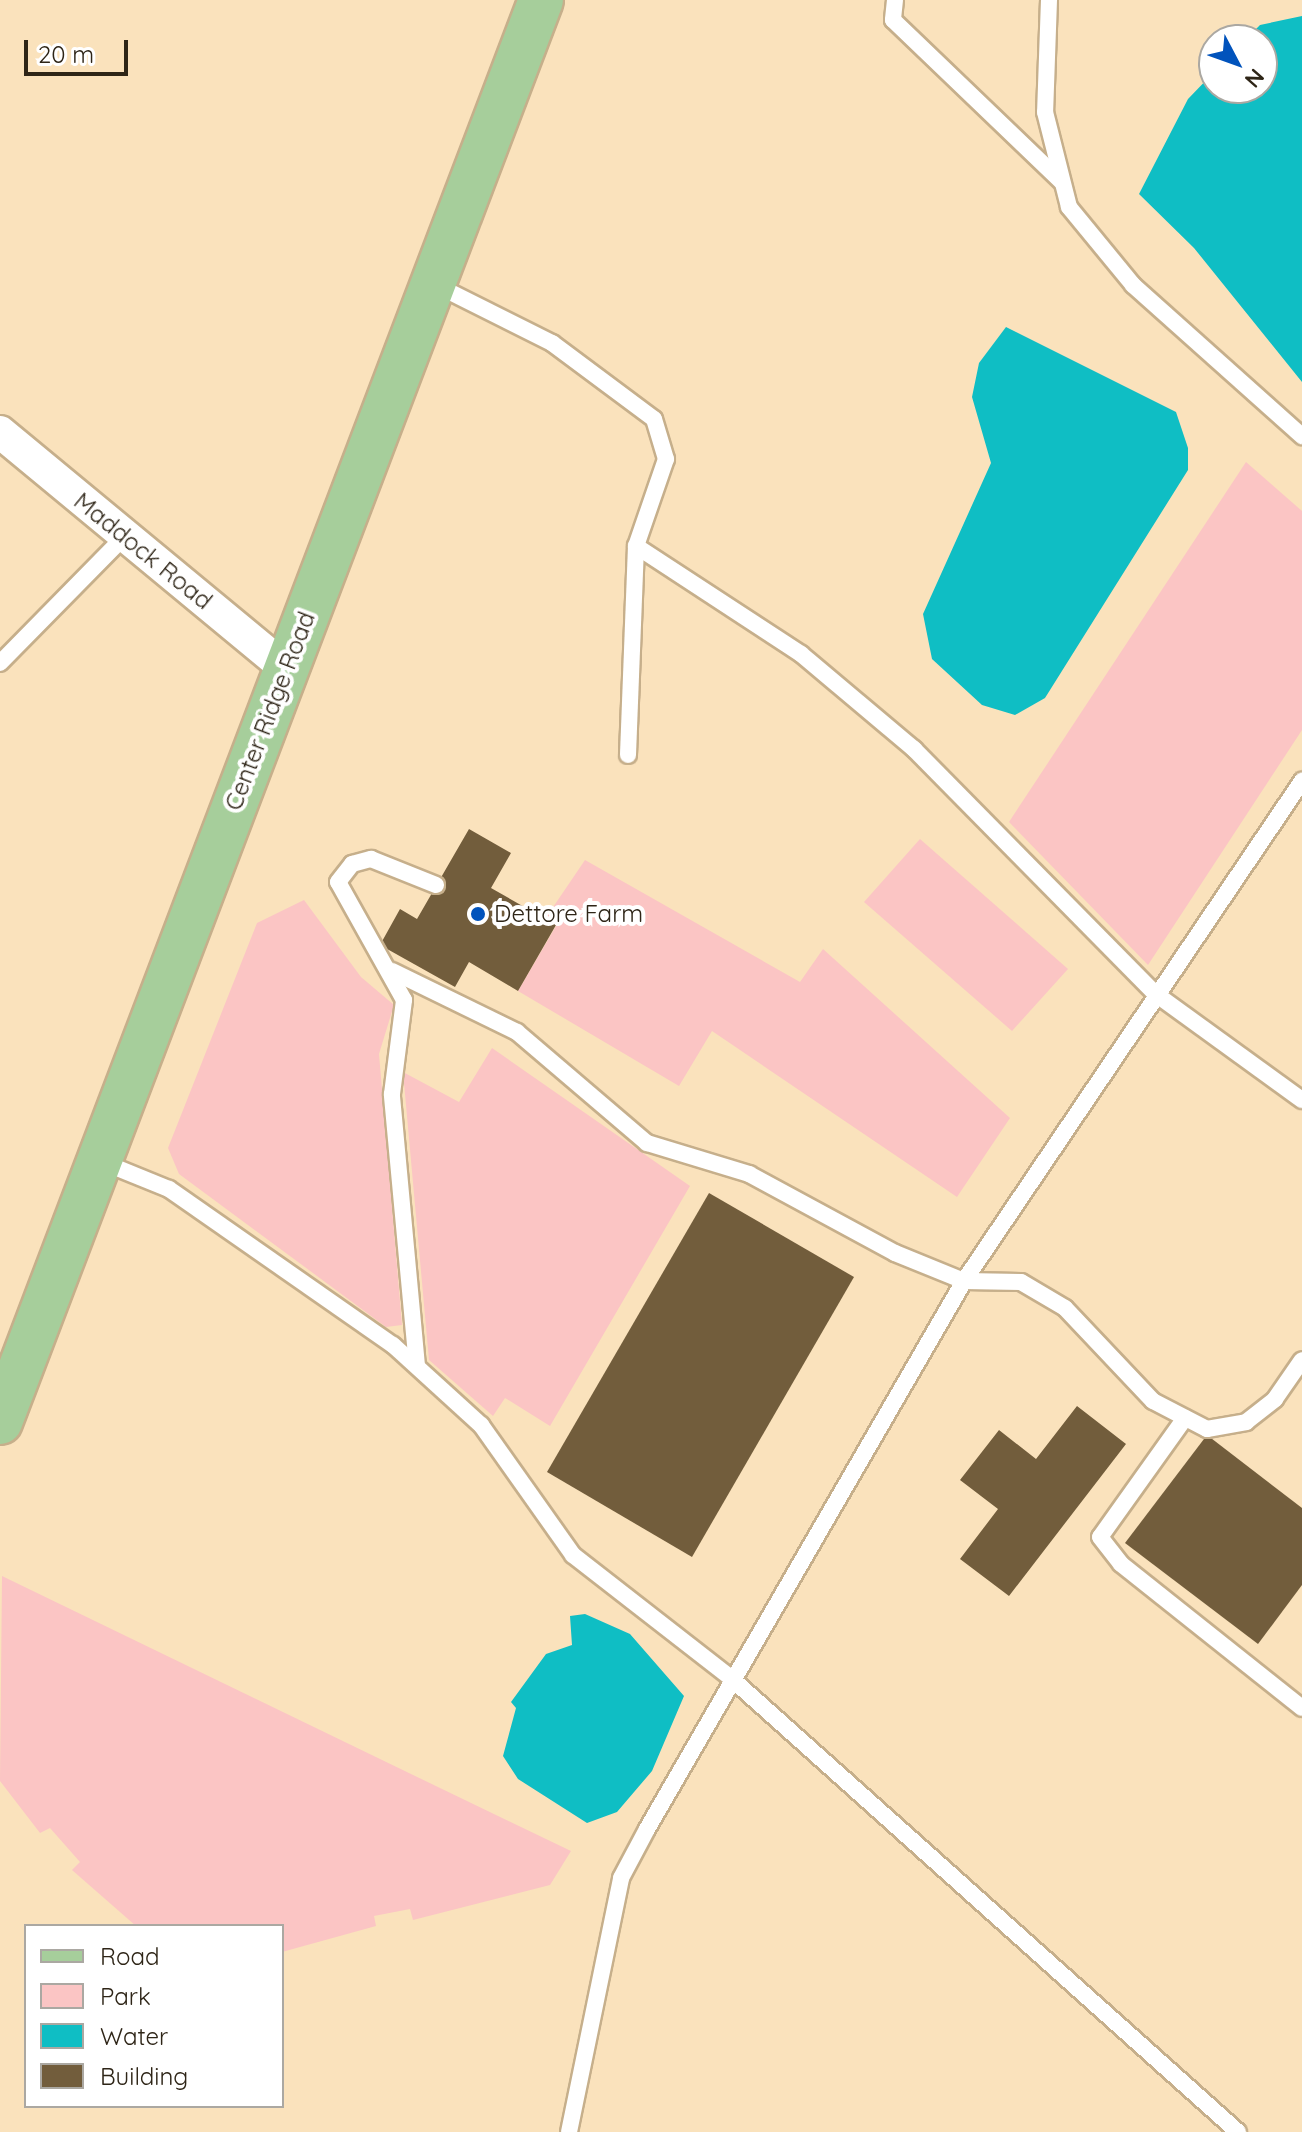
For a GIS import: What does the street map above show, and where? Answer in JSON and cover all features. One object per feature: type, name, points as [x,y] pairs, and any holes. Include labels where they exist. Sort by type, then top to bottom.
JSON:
[{"type":"main road","name":"Center Ridge Road","points":[[0,1422],[541,0]]},
{"type":"street","name":"Maddock Road","points":[[0,432],[286,669]]},
{"type":"lane","points":[[895,0],[893,20],[1062,182]]},
{"type":"lane","points":[[1049,0],[1045,112],[1069,207],[1133,285],[1302,436]]},
{"type":"lane","points":[[433,283],[518,322],[654,419],[666,459],[636,546],[628,755]]},
{"type":"lane","points":[[0,663],[125,536]]},
{"type":"lane","points":[[636,546],[801,654],[914,749],[1157,995],[1302,1100]]},
{"type":"lane","points":[[569,2132],[621,1878],[732,1679],[964,1281],[1302,781]]},
{"type":"lane","points":[[417,1366],[392,1094],[404,1000],[392,971],[362,934],[338,882],[352,864],[371,859],[436,885]]},
{"type":"lane","points":[[392,971],[517,1032],[647,1143],[749,1174],[895,1253],[964,1281],[1021,1282],[1065,1308],[1153,1401],[1207,1429],[1246,1422],[1275,1399],[1302,1360]]},
{"type":"lane","points":[[100,1160],[169,1189],[417,1366],[481,1425],[573,1555],[732,1679],[1238,2132]]},
{"type":"lane","points":[[1185,1418],[1100,1537],[1121,1564],[1302,1708]]},
{"type":"green space","points":[[1246,462],[1302,511],[1302,730],[1148,965],[1009,822]]},
{"type":"green space","points":[[920,839],[1068,969],[1012,1031],[864,902]]},
{"type":"green space","points":[[585,860],[800,982],[823,949],[1010,1118],[957,1197],[712,1031],[679,1086],[518,991],[556,926],[545,919]]},
{"type":"green space","points":[[304,900],[361,977],[394,1005],[379,1054],[402,1325],[386,1327],[179,1174],[168,1148],[257,923]]},
{"type":"green space","points":[[492,1048],[690,1186],[550,1426],[505,1398],[493,1416],[429,1360],[403,1072],[459,1102]]},
{"type":"green space","points":[[2,1576],[571,1851],[550,1885],[413,1920],[410,1909],[374,1916],[376,1926],[284,1951],[284,1924],[134,1924],[72,1870],[80,1862],[50,1828],[40,1833],[0,1781]]},
{"type":"water","points":[[1302,16],[1302,382],[1194,248],[1139,194],[1188,99],[1198,89],[1198,104],[1278,104],[1278,24],[1265,24]]},
{"type":"water","points":[[1006,327],[1176,412],[1188,448],[1188,470],[1045,698],[1015,715],[982,705],[932,659],[923,614],[991,463],[972,397],[979,363]]},
{"type":"water","points":[[585,1614],[630,1634],[684,1696],[652,1771],[617,1812],[587,1823],[518,1779],[503,1756],[516,1708],[511,1702],[546,1654],[572,1645],[570,1616]]},
{"type":"building","name":"Dettore Farm","points":[[469,829],[511,853],[491,888],[556,925],[518,991],[469,962],[455,987],[380,945],[400,909],[417,919]]},
{"type":"building","points":[[709,1193],[854,1277],[692,1557],[547,1472]]},
{"type":"building","points":[[1077,1406],[1126,1444],[1009,1596],[960,1559],[998,1509],[960,1480],[999,1430],[1036,1459]]},
{"type":"building","points":[[1207,1435],[1302,1508],[1302,1585],[1258,1644],[1125,1543]]},
{"type":"place","name":"Dettore Farm","points":[[478,914]]}]
